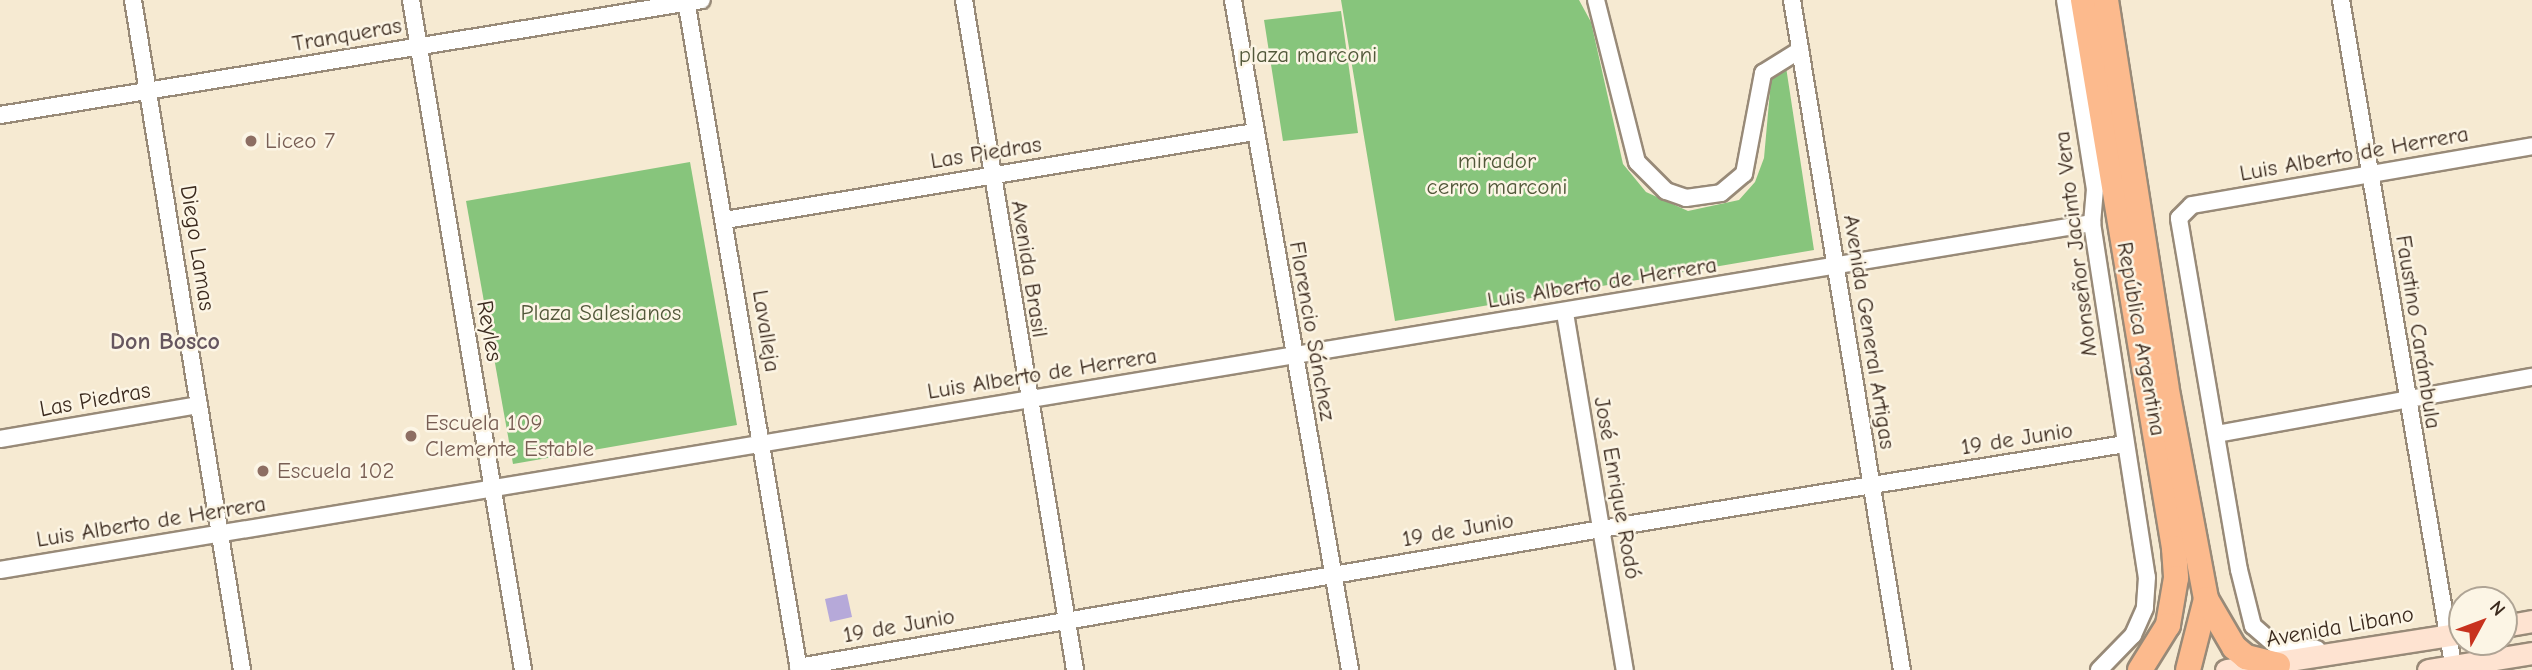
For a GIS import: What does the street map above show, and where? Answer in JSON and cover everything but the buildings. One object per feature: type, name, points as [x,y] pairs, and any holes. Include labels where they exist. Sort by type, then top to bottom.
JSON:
[{"type":"highway","name":"República Argentina","points":[[2083,0],[2174,548],[2176,578],[2168,625],[2140,670]]},
{"type":"highway","name":"República Argentina","points":[[2106,0],[2166,385],[2206,599],[2188,670]]},
{"type":"highway","points":[[2206,599],[2234,647],[2246,657],[2278,665]]},
{"type":"main road","name":"Avenida Libano","points":[[2226,670],[2278,665],[2448,635]]},
{"type":"main road","points":[[2428,670],[2454,668],[2532,653]]},
{"type":"street","name":"Diego Lamas","points":[[133,0],[199,405],[217,534],[242,670]]},
{"type":"street","name":"Reyles","points":[[411,0],[523,670]]},
{"type":"street","name":"Avenida Brasil","points":[[964,0],[991,176],[1075,670]]},
{"type":"street","name":"Florencio Sánchez","points":[[1233,0],[1292,358],[1350,670]]},
{"type":"street","points":[[1596,0],[1637,162],[1665,191],[1686,198],[1721,192],[1744,174],[1763,73],[1773,63],[1800,50]]},
{"type":"street","name":"Avenida General Artigas","points":[[1792,0],[1902,670]]},
{"type":"street","name":"Monseñor Jacinto Vera","points":[[2065,0],[2095,189],[2092,223],[2143,543],[2145,608],[2133,635],[2099,670]]},
{"type":"street","name":"Faustino Carámbula","points":[[2341,0],[2406,401],[2448,601]]},
{"type":"street","name":"Tranqueras","points":[[0,115],[691,1]]},
{"type":"street","name":"Lavalleja","points":[[691,1],[799,668]]},
{"type":"street","name":"Las Piedras","points":[[725,220],[1254,132]]},
{"type":"street","name":"Luis Alberto de Herrera","points":[[2217,434],[2179,225],[2184,209],[2532,146]]},
{"type":"street","name":"Luis Alberto de Herrera","points":[[0,570],[1028,398],[1565,313],[2092,223]]},
{"type":"street","name":"José Enrique Rodó","points":[[1565,313],[1625,670]]},
{"type":"street","points":[[2358,651],[2274,644],[2253,626],[2217,434],[2532,377]]},
{"type":"street","name":"Las Piedras","points":[[0,439],[199,405]]},
{"type":"street","name":"19 de Junio","points":[[799,668],[1066,619],[1601,528],[2126,444]]},
{"type":"green space","name":"mirador cerro marconi","points":[[1341,0],[1579,0],[1591,22],[1623,164],[1646,192],[1688,211],[1739,200],[1755,182],[1764,158],[1771,80],[1786,67],[1814,250],[1395,321]]},
{"type":"green space","name":"plaza marconi","points":[[1341,11],[1358,133],[1283,141],[1264,20]]},
{"type":"green space","name":"Plaza Salesianos","points":[[690,162],[737,425],[513,464],[466,201]]},
{"type":"place","name":"Liceo 7","points":[[251,141]]},
{"type":"place","name":"Escuela 109 Clemente Estable","points":[[411,436]]},
{"type":"place","name":"Escuela 102","points":[[263,471]]},
{"type":"district","name":"Don Bosco","points":[[165,342]]}]
